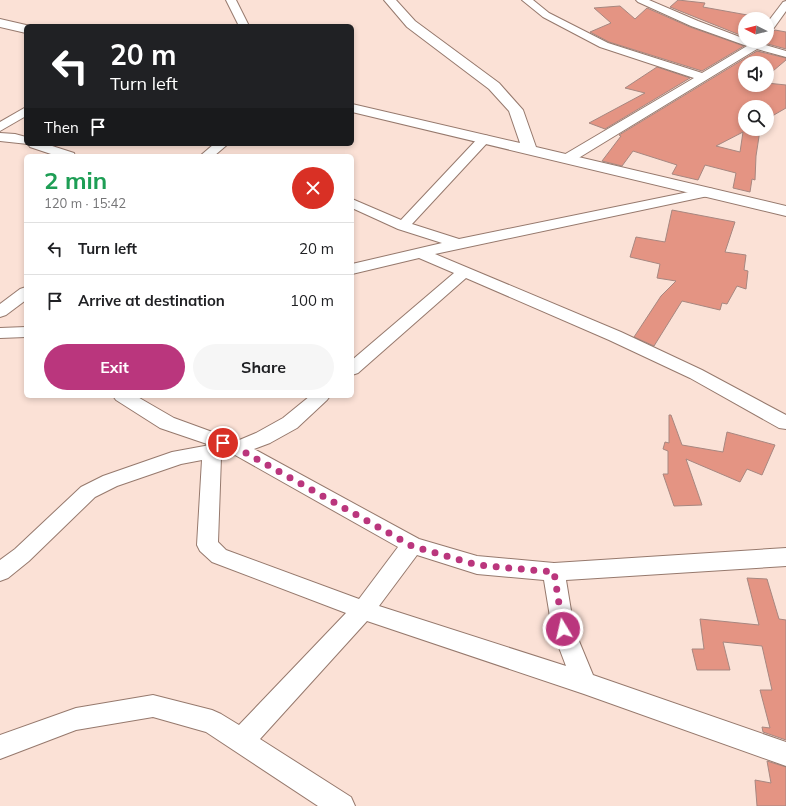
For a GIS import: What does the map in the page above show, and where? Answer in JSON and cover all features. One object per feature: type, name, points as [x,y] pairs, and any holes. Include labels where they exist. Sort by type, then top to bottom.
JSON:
[{"type":"street","points":[[231,0],[243,24]]},
{"type":"street","points":[[390,0],[411,24],[494,86],[516,110],[530,151]]},
{"type":"street","points":[[527,0],[546,15],[604,44],[703,77]]},
{"type":"street","points":[[642,0],[698,26],[738,38]]},
{"type":"street","points":[[774,20],[786,4]]},
{"type":"street","points":[[0,23],[24,29]]},
{"type":"street","points":[[567,159],[750,48]]},
{"type":"street","points":[[769,48],[786,54]]},
{"type":"street","points":[[354,108],[786,211]]},
{"type":"street","points":[[0,127],[24,112]]},
{"type":"street","points":[[0,137],[24,140]]},
{"type":"street","points":[[403,226],[484,139]]},
{"type":"street","points":[[40,146],[63,154]]},
{"type":"street","points":[[209,154],[219,146]]},
{"type":"street","points":[[354,269],[458,244],[708,192]]},
{"type":"street","points":[[354,204],[403,226],[458,244]]},
{"type":"street","points":[[421,252],[464,272],[615,336],[696,374],[786,423]]},
{"type":"street","points":[[354,367],[464,272]]},
{"type":"street","points":[[0,312],[24,294]]},
{"type":"street","points":[[0,333],[24,332]]},
{"type":"street","points":[[125,398],[167,423],[237,448],[412,546],[477,565],[554,572],[786,557]]},
{"type":"street","points":[[0,572],[22,555],[88,492],[110,481],[179,458],[237,448],[263,438],[290,423],[319,398]]},
{"type":"street","points":[[212,452],[207,545],[219,556],[363,610],[584,683],[786,754]]},
{"type":"street","points":[[241,741],[363,610],[412,546]]},
{"type":"street","points":[[554,572],[563,629],[584,683]]},
{"type":"street","points":[[0,747],[76,719],[153,706],[212,722],[342,806]]},
{"type":"building","points":[[678,0],[705,3],[703,7],[738,13],[738,34],[670,7]]},
{"type":"building","points":[[620,6],[635,19],[647,8],[690,27],[738,44],[738,48],[741,48],[702,71],[609,42],[590,32],[611,23],[594,8]]},
{"type":"building","points":[[774,31],[786,32],[786,49],[774,46]]},
{"type":"building","points":[[757,51],[786,58],[786,60],[774,70],[774,56],[749,56]]},
{"type":"building","points":[[738,63],[738,92],[774,92],[774,84],[786,85],[786,108],[774,115],[774,100],[738,100],[738,135],[716,146],[740,152],[742,136],[759,136],[756,156],[755,180],[752,179],[750,192],[733,188],[736,173],[705,165],[698,180],[672,174],[677,165],[633,151],[622,166],[602,161],[621,136],[619,135]]},
{"type":"building","points":[[657,67],[690,78],[605,129],[589,123],[645,93],[625,88]]},
{"type":"building","points":[[672,210],[735,222],[725,252],[746,255],[744,270],[748,271],[746,289],[737,286],[727,304],[722,303],[720,310],[682,301],[654,346],[634,337],[661,296],[676,281],[657,278],[660,264],[630,257],[636,237],[665,242]]},
{"type":"building","points":[[669,415],[671,415],[682,445],[723,452],[727,432],[775,445],[762,475],[747,469],[740,482],[686,459],[702,505],[674,506],[663,474],[668,474],[668,451],[663,449],[665,442],[669,443]]},
{"type":"building","points":[[747,578],[767,579],[779,619],[786,620],[786,740],[763,732],[762,727],[770,728],[760,690],[772,690],[762,646],[723,642],[730,670],[697,670],[692,649],[704,649],[700,619],[759,625]]},
{"type":"building","points":[[767,761],[786,767],[786,806],[757,806],[755,780],[771,783]]},
{"type":"route","points":[[223,443],[237,448],[412,546],[477,565],[554,572],[563,629]]}]
